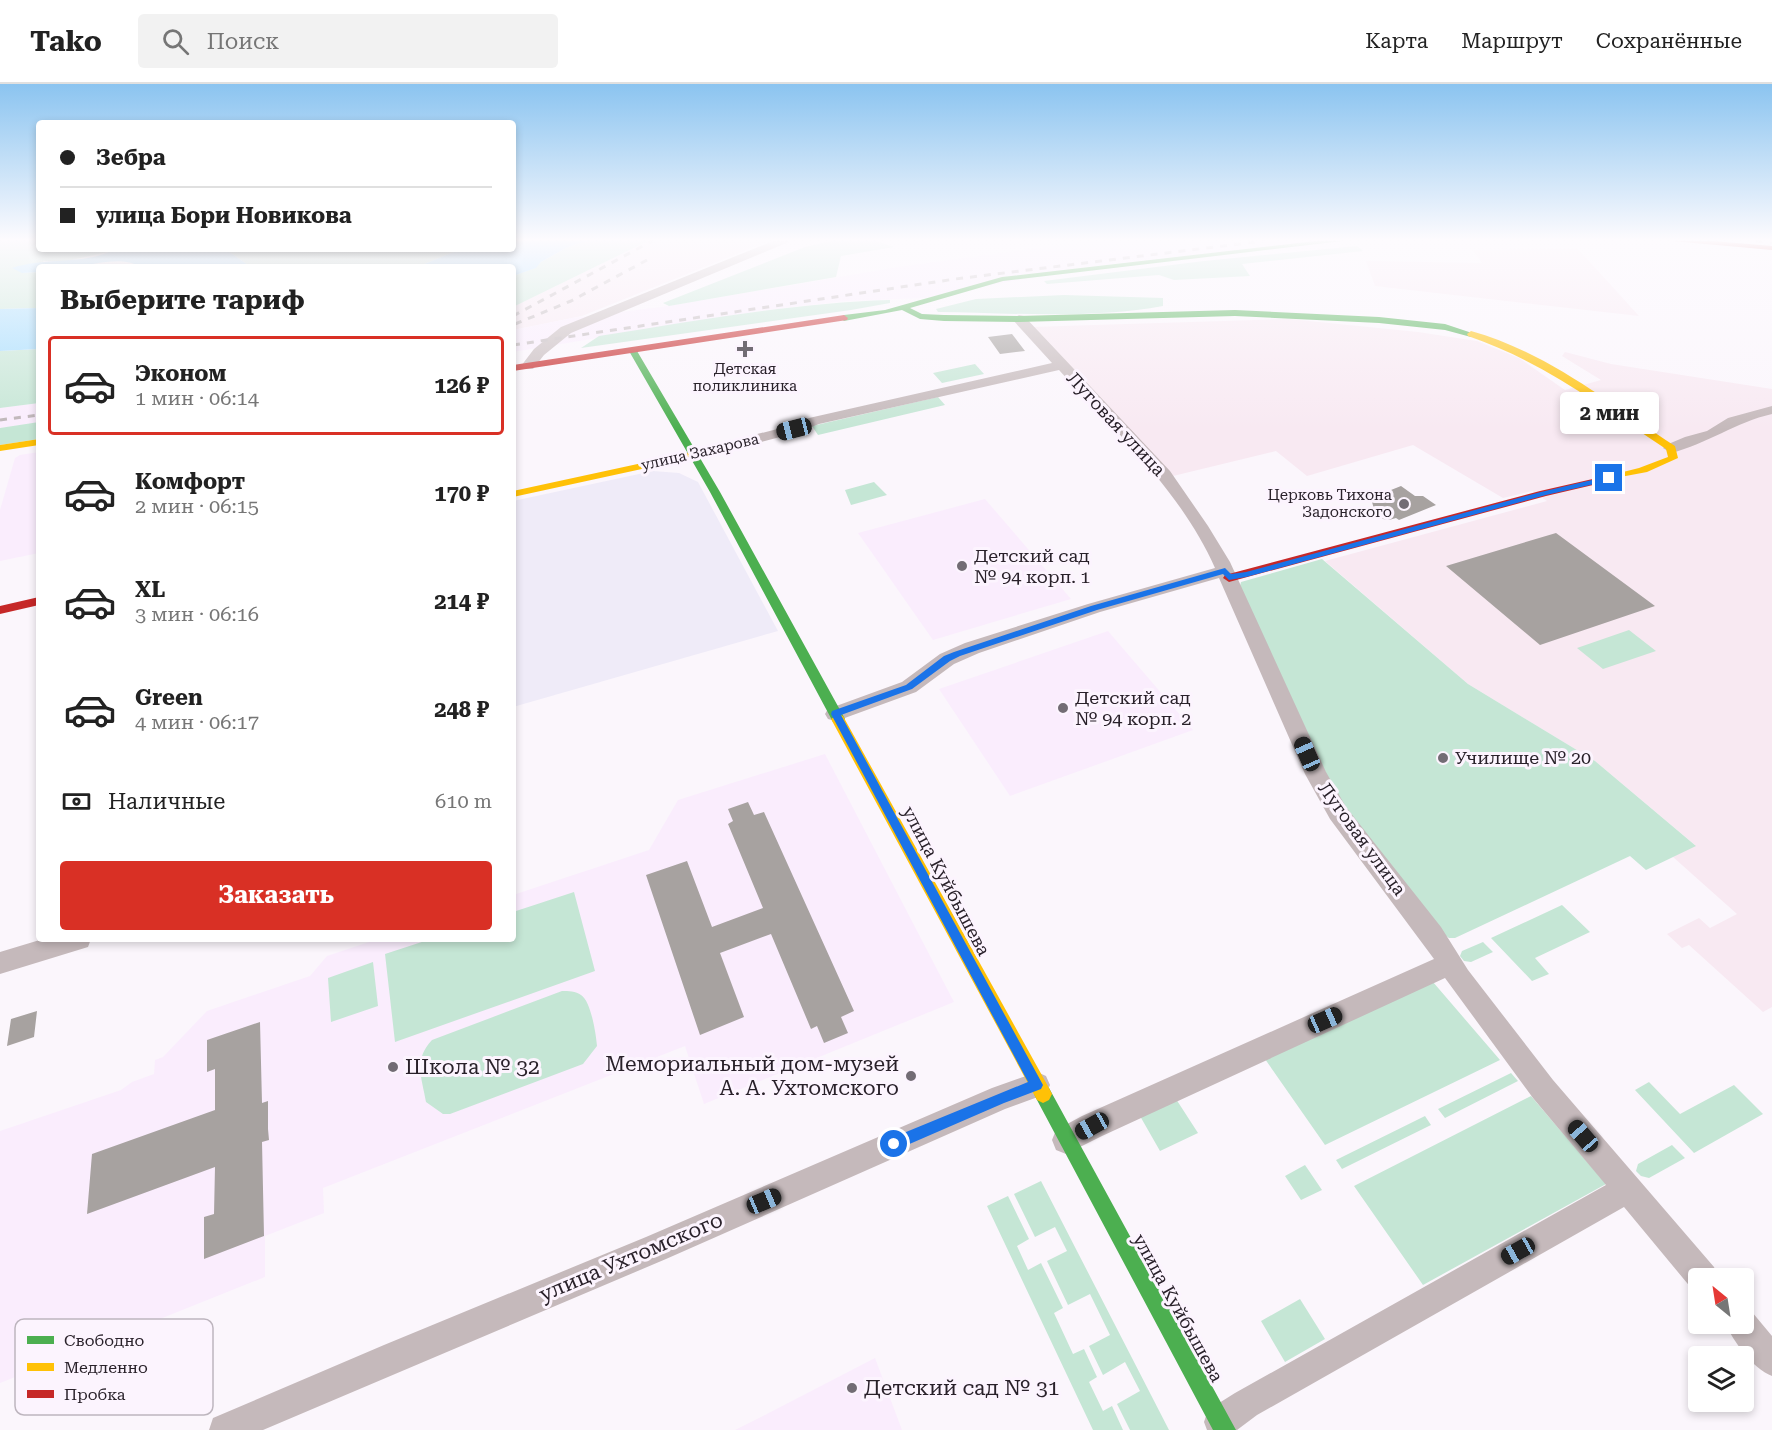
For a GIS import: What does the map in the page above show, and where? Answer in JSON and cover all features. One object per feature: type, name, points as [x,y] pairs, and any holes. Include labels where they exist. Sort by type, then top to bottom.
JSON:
[{"type":"street","points":[[528,366],[552,339],[572,327],[628,304]]},
{"type":"street","points":[[516,368],[860,316],[918,304]]},
{"type":"street","points":[[904,308],[920,316],[936,318],[1019,320],[1245,313],[1379,320],[1444,327],[1492,340],[1527,355],[1672,453]]},
{"type":"street","name":"Луговая улица","points":[[1019,320],[1164,474],[1200,526],[1227,574],[1327,796],[1432,935],[1449,964],[1543,1089],[1695,1268]]},
{"type":"street","name":"улица Куйбышева","points":[[633,351],[715,492],[1223,1426]]},
{"type":"street","name":"улица Захарова","points":[[516,493],[693,455],[794,429],[814,421],[1062,365]]},
{"type":"street","points":[[835,714],[909,687],[947,658],[1094,608],[1643,470],[1690,440],[1712,434],[1733,421],[1772,410]]},
{"type":"street","points":[[0,448],[36,442]]},
{"type":"street","points":[[0,610],[36,602]]},
{"type":"street","points":[[0,963],[69,942]]},
{"type":"street","points":[[1066,1140],[1092,1126],[1449,964]]},
{"type":"street","name":"улица Ухтомского","points":[[225,1430],[992,1102],[1037,1085]]},
{"type":"street","points":[[1223,1426],[1246,1404],[1628,1189]]},
{"type":"street","points":[[1750,1334],[1772,1359]]},
{"type":"shaded area","points":[[612,304],[582,316],[516,329],[516,306]]},
{"type":"shaded area","points":[[682,304],[821,304],[766,310],[516,352],[516,329],[572,318]]},
{"type":"shaded area","points":[[1532,304],[1628,304],[1639,316]]},
{"type":"shaded area","points":[[1289,319],[1418,332],[1477,341],[1519,358],[1565,390],[1601,380],[1562,356],[1565,352],[1611,364],[1772,389],[1772,1007],[1763,1012],[1689,945],[1682,948],[1667,934],[1699,918],[1710,928],[1737,914],[1673,857],[1695,845],[1595,761],[1468,684],[1325,561],[1547,501],[1532,491],[1503,498],[1413,445],[1307,476],[1276,451],[1173,476],[1030,327]]},
{"type":"shaded area","points":[[36,403],[36,422],[0,428],[0,408]]},
{"type":"shaded area","points":[[36,452],[36,554],[0,561],[0,510],[15,458]]},
{"type":"shaded area","points":[[653,471],[679,473],[698,482],[778,631],[516,706],[516,500]]},
{"type":"shaded area","name":"Детский сад № 94 корп. 1","points":[[985,499],[1071,599],[933,640],[858,533]]},
{"type":"shaded area","name":"Детский сад № 94 корп. 2","points":[[1108,631],[1193,730],[1010,796],[939,689]]},
{"type":"shaded area","name":"Школа № 32","points":[[825,754],[954,1002],[704,1104],[685,1046],[323,1188],[324,1213],[265,1236],[265,1277],[160,1319],[15,1319],[15,1377],[0,1383],[0,1131],[121,1090],[132,1082],[154,1074],[155,1060],[163,1057],[207,1011],[310,976],[327,956],[369,942],[516,942],[516,894],[649,850],[678,800]]},
{"type":"shaded area","name":"Детский сад № 31","points":[[875,1358],[902,1430],[735,1430],[761,1417]]},
{"type":"green space","points":[[0,304],[36,304],[36,308],[0,309]]},
{"type":"green space","points":[[885,304],[581,348],[599,336],[817,305]]},
{"type":"green space","points":[[957,304],[1163,304],[1163,306],[1137,310],[1081,314],[938,312],[936,309]]},
{"type":"green space","points":[[36,349],[36,403],[0,408],[0,351]]},
{"type":"green space","points":[[975,364],[984,374],[942,383],[933,373]]},
{"type":"green space","points":[[938,397],[945,405],[818,435],[812,426]]},
{"type":"green space","points":[[36,422],[36,439],[0,445],[0,428]]},
{"type":"green space","points":[[874,482],[887,495],[851,505],[845,490]]},
{"type":"green space","points":[[1322,559],[1468,684],[1595,761],[1696,846],[1646,870],[1630,856],[1455,938],[1449,938],[1442,933],[1336,795],[1240,586],[1241,582]]},
{"type":"green space","points":[[1629,630],[1656,651],[1603,669],[1577,648]]},
{"type":"green space","points":[[574,892],[595,971],[395,1042],[385,954],[422,942],[516,942],[516,911]]},
{"type":"green space","points":[[1562,905],[1590,932],[1535,958],[1549,974],[1532,981],[1491,938]]},
{"type":"green space","points":[[1483,942],[1493,952],[1471,962],[1464,961],[1460,956],[1462,951]]},
{"type":"green space","points":[[373,962],[378,1006],[331,1022],[328,978]]},
{"type":"green space","points":[[1433,982],[1500,1060],[1325,1145],[1265,1059]]},
{"type":"green space","points":[[562,991],[581,995],[588,1004],[597,1046],[583,1064],[450,1114],[443,1114],[426,1102],[420,1069],[422,1055],[432,1040]]},
{"type":"green space","points":[[1511,1073],[1518,1081],[1445,1118],[1438,1109]]},
{"type":"green space","points":[[1649,1082],[1680,1114],[1734,1085],[1763,1114],[1694,1153],[1635,1090]]},
{"type":"green space","points":[[1531,1096],[1606,1184],[1423,1285],[1354,1186]]},
{"type":"green space","points":[[1176,1099],[1198,1133],[1160,1151],[1140,1116]]},
{"type":"green space","points":[[1425,1116],[1431,1125],[1342,1169],[1336,1160]]},
{"type":"green space","points":[[1672,1145],[1685,1158],[1649,1178],[1641,1176],[1636,1171],[1638,1164]]},
{"type":"green space","points":[[1305,1165],[1322,1190],[1301,1200],[1285,1176]]},
{"type":"green space","points":[[1041,1181],[1169,1430],[1130,1430],[1117,1404],[1140,1391],[1125,1362],[1103,1375],[1089,1346],[1110,1335],[1090,1294],[1068,1305],[1047,1261],[1067,1251],[1055,1227],[1035,1237],[1014,1194]]},
{"type":"green space","points":[[1008,1196],[1029,1239],[1017,1246],[1028,1270],[1041,1263],[1063,1308],[1054,1313],[1073,1354],[1084,1349],[1097,1377],[1089,1382],[1103,1411],[1112,1406],[1123,1430],[1093,1430],[987,1206]]},
{"type":"green space","points":[[1300,1299],[1325,1339],[1285,1362],[1261,1321]]},
{"type":"water","points":[[36,308],[36,349],[0,351],[0,309]]},
{"type":"building","points":[[1012,334],[1025,351],[1000,354],[988,337]]},
{"type":"building","name":"Церковь Тихона Задонского","points":[[1401,486],[1415,496],[1423,496],[1436,505],[1399,520],[1396,518],[1383,519],[1375,513],[1371,498]]},
{"type":"building","points":[[1556,533],[1655,606],[1540,645],[1446,566]]},
{"type":"building","points":[[748,802],[754,815],[764,812],[854,1011],[841,1017],[848,1033],[824,1043],[817,1026],[811,1029],[771,934],[720,953],[744,1017],[700,1035],[646,875],[687,861],[712,927],[763,908],[728,824],[733,821],[728,809]]},
{"type":"building","points":[[37,1011],[34,1037],[7,1046],[11,1019]]},
{"type":"building","points":[[260,1022],[262,1103],[268,1101],[269,1140],[262,1142],[264,1236],[204,1259],[204,1217],[214,1214],[215,1167],[87,1214],[92,1154],[215,1110],[215,1069],[207,1072],[207,1040]]},
{"type":"railway","points":[[516,314],[536,304]]},
{"type":"railway","points":[[516,324],[564,304]]},
{"type":"railway","points":[[516,345],[789,304]]},
{"type":"railway","points":[[0,420],[36,415]]},
{"type":"traffic: fast","points":[[844,318],[886,312],[915,304]]},
{"type":"traffic: fast","points":[[904,308],[920,316],[944,318],[1019,319],[1235,313],[1379,320],[1445,327],[1471,334]]},
{"type":"traffic: fast","points":[[633,351],[715,492],[838,719]]},
{"type":"traffic: fast","points":[[1043,1094],[1225,1430]]},
{"type":"traffic: slow","points":[[1471,334],[1523,354],[1549,368],[1671,448],[1673,458],[1643,470],[1619,476]]},
{"type":"traffic: slow","points":[[0,448],[36,442]]},
{"type":"traffic: slow","points":[[516,493],[693,455]]},
{"type":"traffic: slow","points":[[838,719],[1043,1094]]},
{"type":"traffic: jam","points":[[516,368],[844,318]]},
{"type":"traffic: jam","points":[[1229,578],[1544,493],[1619,476]]},
{"type":"traffic: jam","points":[[0,610],[36,602]]},
{"type":"place","name":"Детская поликлиника","points":[[745,349]]},
{"type":"place","name":"Церковь Тихона Задонского","points":[[1404,504]]},
{"type":"place","name":"Детский сад № 94 корп. 1","points":[[962,566]]},
{"type":"place","name":"Детский сад № 94 корп. 2","points":[[1063,708]]},
{"type":"place","name":"Училище № 20","points":[[1443,758]]},
{"type":"place","name":"Школа № 32","points":[[393,1067]]},
{"type":"place","name":"Мемориальный дом-музей А. А. Ухтомского","points":[[911,1076]]},
{"type":"place","name":"Детский сад № 31","points":[[852,1388]]},
{"type":"route","points":[[894,1144],[1002,1097],[1037,1085],[835,714],[909,687],[947,658],[1094,608],[1225,571],[1229,578],[1246,574],[1609,478]]}]
